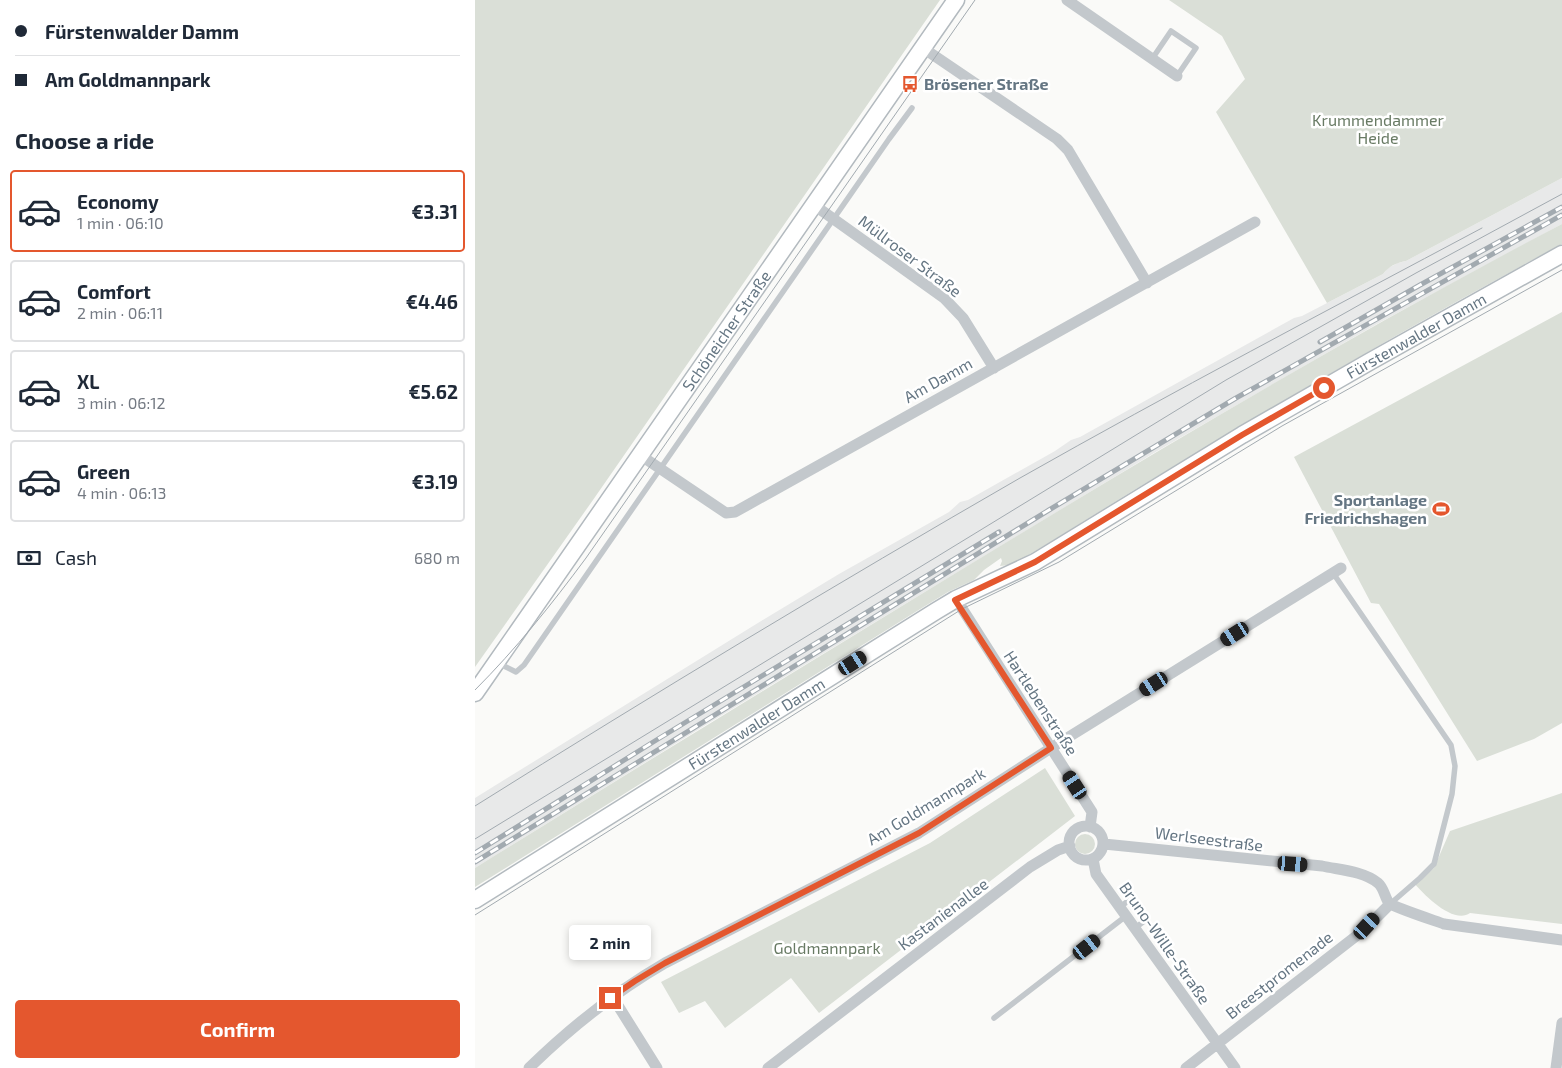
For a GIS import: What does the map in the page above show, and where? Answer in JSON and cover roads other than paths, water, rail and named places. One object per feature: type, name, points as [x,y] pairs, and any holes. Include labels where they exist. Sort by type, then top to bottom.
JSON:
[{"type":"main road","name":"Schöneicher Straße","points":[[475,693],[956,0]]},
{"type":"main road","name":"Fürstenwalder Damm","points":[[475,900],[955,600],[1035,562],[1242,435],[1394,347],[1562,254]]},
{"type":"street","points":[[1067,0],[1177,76]]},
{"type":"street","points":[[923,48],[1057,139],[1068,150],[1147,283]]},
{"type":"street","name":"Müllroser Straße","points":[[814,205],[944,298],[963,318],[994,368]]},
{"type":"street","name":"Am Damm","points":[[640,455],[725,512],[735,512],[1255,222]]},
{"type":"street","name":"Am Goldmannpark","points":[[529,1068],[571,1028],[612,996],[635,981],[665,963],[919,833],[1051,748],[1337,571]]},
{"type":"street","name":"Hartlebenstraße","points":[[955,600],[1092,812],[1090,827]]},
{"type":"street","points":[[1082,827],[1098,830],[1104,844],[1100,853],[1093,859],[1086,860],[1078,858],[1072,853],[1069,846],[1075,831],[1082,827]]},
{"type":"street","name":"Werlseestraße","points":[[1104,844],[1322,866],[1349,871],[1379,884],[1390,904]]},
{"type":"street","name":"Kastanienallee","points":[[768,1068],[1030,867],[1058,850],[1069,846]]},
{"type":"street","name":"Bruno-Wille-Straße","points":[[1093,859],[1096,874],[1235,1068]]},
{"type":"street","points":[[1390,904],[1444,924],[1562,940]]},
{"type":"street","name":"Breestpromenade","points":[[1186,1068],[1364,930],[1390,904]]},
{"type":"street","points":[[612,996],[657,1068]]},
{"type":"street","points":[[1557,1068],[1562,1023]]},
{"type":"lane","points":[[1152,59],[1171,31],[1198,46],[1177,76]]},
{"type":"lane","name":"Schöneicher Straße","points":[[497,662],[516,672],[524,666],[912,108]]},
{"type":"lane","points":[[1337,571],[1451,745],[1455,766],[1453,794],[1434,864],[1390,904]]},
{"type":"lane","points":[[994,1018],[1123,912],[1132,898]]},
{"type":"lane","points":[[1135,928],[1147,919]]},
{"type":"tram line","points":[[475,690],[533,626],[586,558],[975,0]]},
{"type":"tram line","points":[[475,839],[1226,380],[1416,273],[1562,194]]},
{"type":"tram line","points":[[475,806],[746,639],[1020,478],[1192,383],[1482,228]]},
{"type":"tram line","points":[[475,915],[962,609],[1059,562],[1282,426],[1562,270]]},
{"type":"railway","points":[[1320,342],[1562,207]]},
{"type":"railway","points":[[475,862],[1049,510],[1236,398],[1562,215]]},
{"type":"railway","points":[[475,853],[658,739],[999,532]]},
{"type":"place","name":"Brösener Straße","points":[[910,84]]},
{"type":"place","name":"Sportanlage Friedrichshagen","points":[[1441,509]]},
{"type":"park label","name":"Krummendammer Heide","points":[[1378,129]]},
{"type":"park label","name":"Goldmannpark","points":[[827,948]]}]
